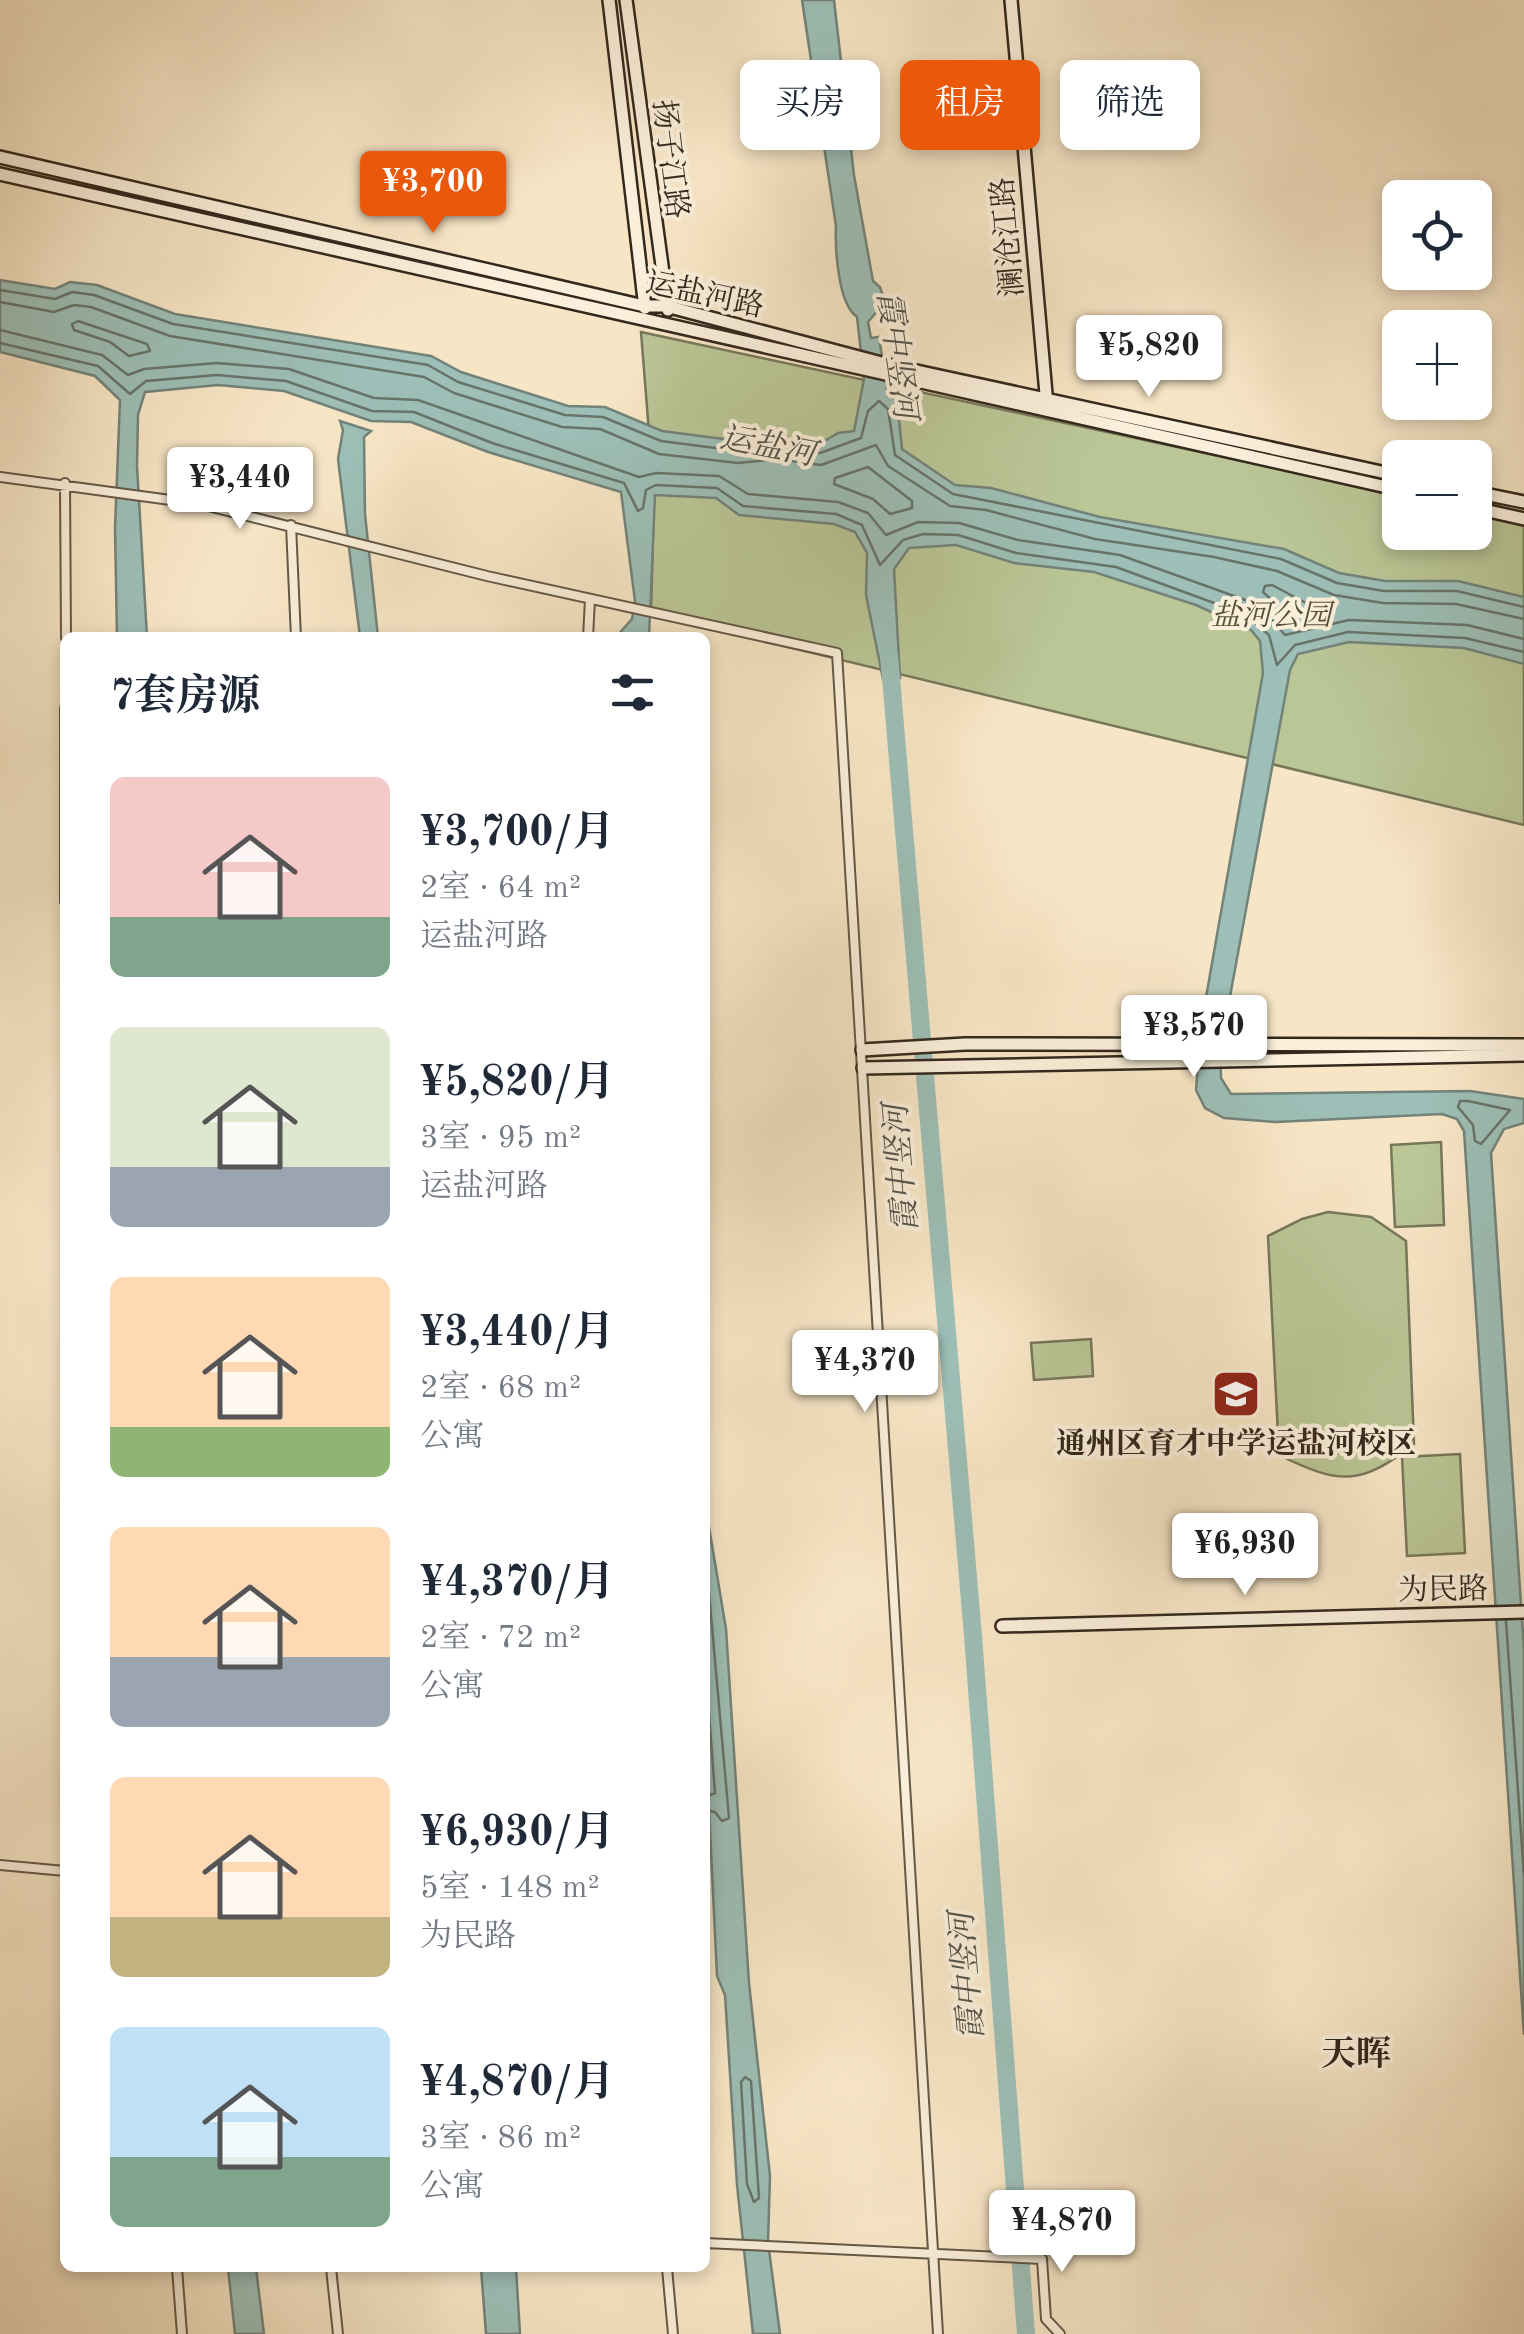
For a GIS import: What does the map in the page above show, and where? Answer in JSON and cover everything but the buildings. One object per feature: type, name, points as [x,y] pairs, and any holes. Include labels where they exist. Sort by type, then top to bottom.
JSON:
[{"type":"main road","name":"扬子江路","points":[[608,0],[647,312]]},
{"type":"main road","name":"扬子江路","points":[[626,0],[666,306],[673,323]]},
{"type":"main road","name":"澜沧江路","points":[[1011,0],[1047,404]]},
{"type":"main road","name":"运盐河路","points":[[0,157],[647,312],[673,323],[1382,472]]},
{"type":"main road","name":"运盐河路","points":[[0,174],[647,312],[666,306],[854,361]]},
{"type":"main road","name":"运盐河路","points":[[1047,404],[1382,486]]},
{"type":"main road","points":[[1492,495],[1524,502]]},
{"type":"main road","points":[[1492,512],[1524,519]]},
{"type":"main road","points":[[862,1050],[965,1044],[1524,1046]]},
{"type":"main road","points":[[863,1068],[1524,1054]]},
{"type":"main road","name":"为民路","points":[[1002,1626],[1524,1612]]},
{"type":"street","points":[[0,477],[142,494],[291,524],[590,599],[836,653],[938,2334]]},
{"type":"street","points":[[65,483],[66,632]]},
{"type":"street","points":[[291,524],[296,632]]},
{"type":"street","points":[[588,632],[590,599]]},
{"type":"street","points":[[0,1865],[60,1871]]},
{"type":"street","points":[[710,2243],[1042,2259],[1046,2319],[1060,2334]]},
{"type":"street","points":[[176,2272],[182,2334]]},
{"type":"street","points":[[331,2272],[338,2334]]},
{"type":"street","points":[[668,2272],[674,2334]]},
{"type":"green space","name":"盐河公园","points":[[641,332],[1382,491],[1382,550],[1492,550],[1492,515],[1524,522],[1524,825],[651,614],[654,495]]},
{"type":"green space","points":[[1441,1142],[1444,1225],[1395,1227],[1391,1145]]},
{"type":"green space","points":[[1328,1212],[1371,1217],[1406,1241],[1414,1444],[1379,1468],[1350,1476],[1318,1472],[1279,1455],[1268,1236],[1302,1219]]},
{"type":"green space","points":[[1091,1339],[1093,1376],[1034,1380],[1031,1343]]},
{"type":"green space","points":[[1460,1454],[1465,1553],[1407,1556],[1402,1457]]},
{"type":"water","points":[[802,0],[834,0],[841,60],[811,60]]},
{"type":"water","name":"运盐河","points":[[825,150],[851,150],[873,281],[880,287],[885,302],[868,322],[871,338],[879,337],[888,396],[897,400],[902,449],[955,485],[991,488],[1100,517],[1284,549],[1339,573],[1385,581],[1458,581],[1524,597],[1524,664],[1464,648],[1349,642],[1298,654],[1290,670],[1220,1051],[1221,1078],[1231,1094],[1470,1091],[1524,1099],[1524,1123],[1504,1129],[1491,1153],[1524,1649],[1524,2035],[1464,1131],[1457,1119],[1442,1114],[1276,1122],[1224,1118],[1205,1108],[1196,1090],[1201,1026],[1263,673],[1260,641],[1251,630],[1196,605],[1094,572],[1014,563],[956,545],[909,548],[894,569],[900,678],[883,679],[866,595],[867,553],[855,532],[834,524],[739,515],[716,498],[655,495],[649,632],[620,632],[632,619],[635,601],[621,492],[488,452],[411,422],[371,421],[284,391],[218,385],[145,392],[138,415],[137,466],[147,632],[117,632],[115,528],[120,400],[95,376],[0,352],[0,280],[55,289],[70,282],[97,285],[175,314],[431,356],[461,372],[568,406],[605,407],[662,431],[739,441],[781,436],[801,443],[821,443],[838,433],[854,431],[864,379],[857,317],[846,301]]},
{"type":"water","points":[[340,421],[371,431],[364,437],[365,514],[377,632],[359,632],[338,459],[343,430]]},
{"type":"water","points":[[710,1533],[726,1629],[749,1983],[770,2176],[768,2242],[780,2334],[753,2334],[737,2185],[725,1995],[717,1976],[710,1830]]},
{"type":"water","points":[[228,2272],[256,2272],[264,2334],[235,2334]]},
{"type":"water","points":[[481,2272],[516,2272],[520,2334],[486,2334]]},
{"type":"waterway","name":"霞中竖河","points":[[889,655],[973,1636],[1026,2334]]},
{"type":"place","name":"通州区育才中学运盐河校区","points":[[1236,1394]]},
{"type":"district","name":"天晖","points":[[1356,2053]]}]
